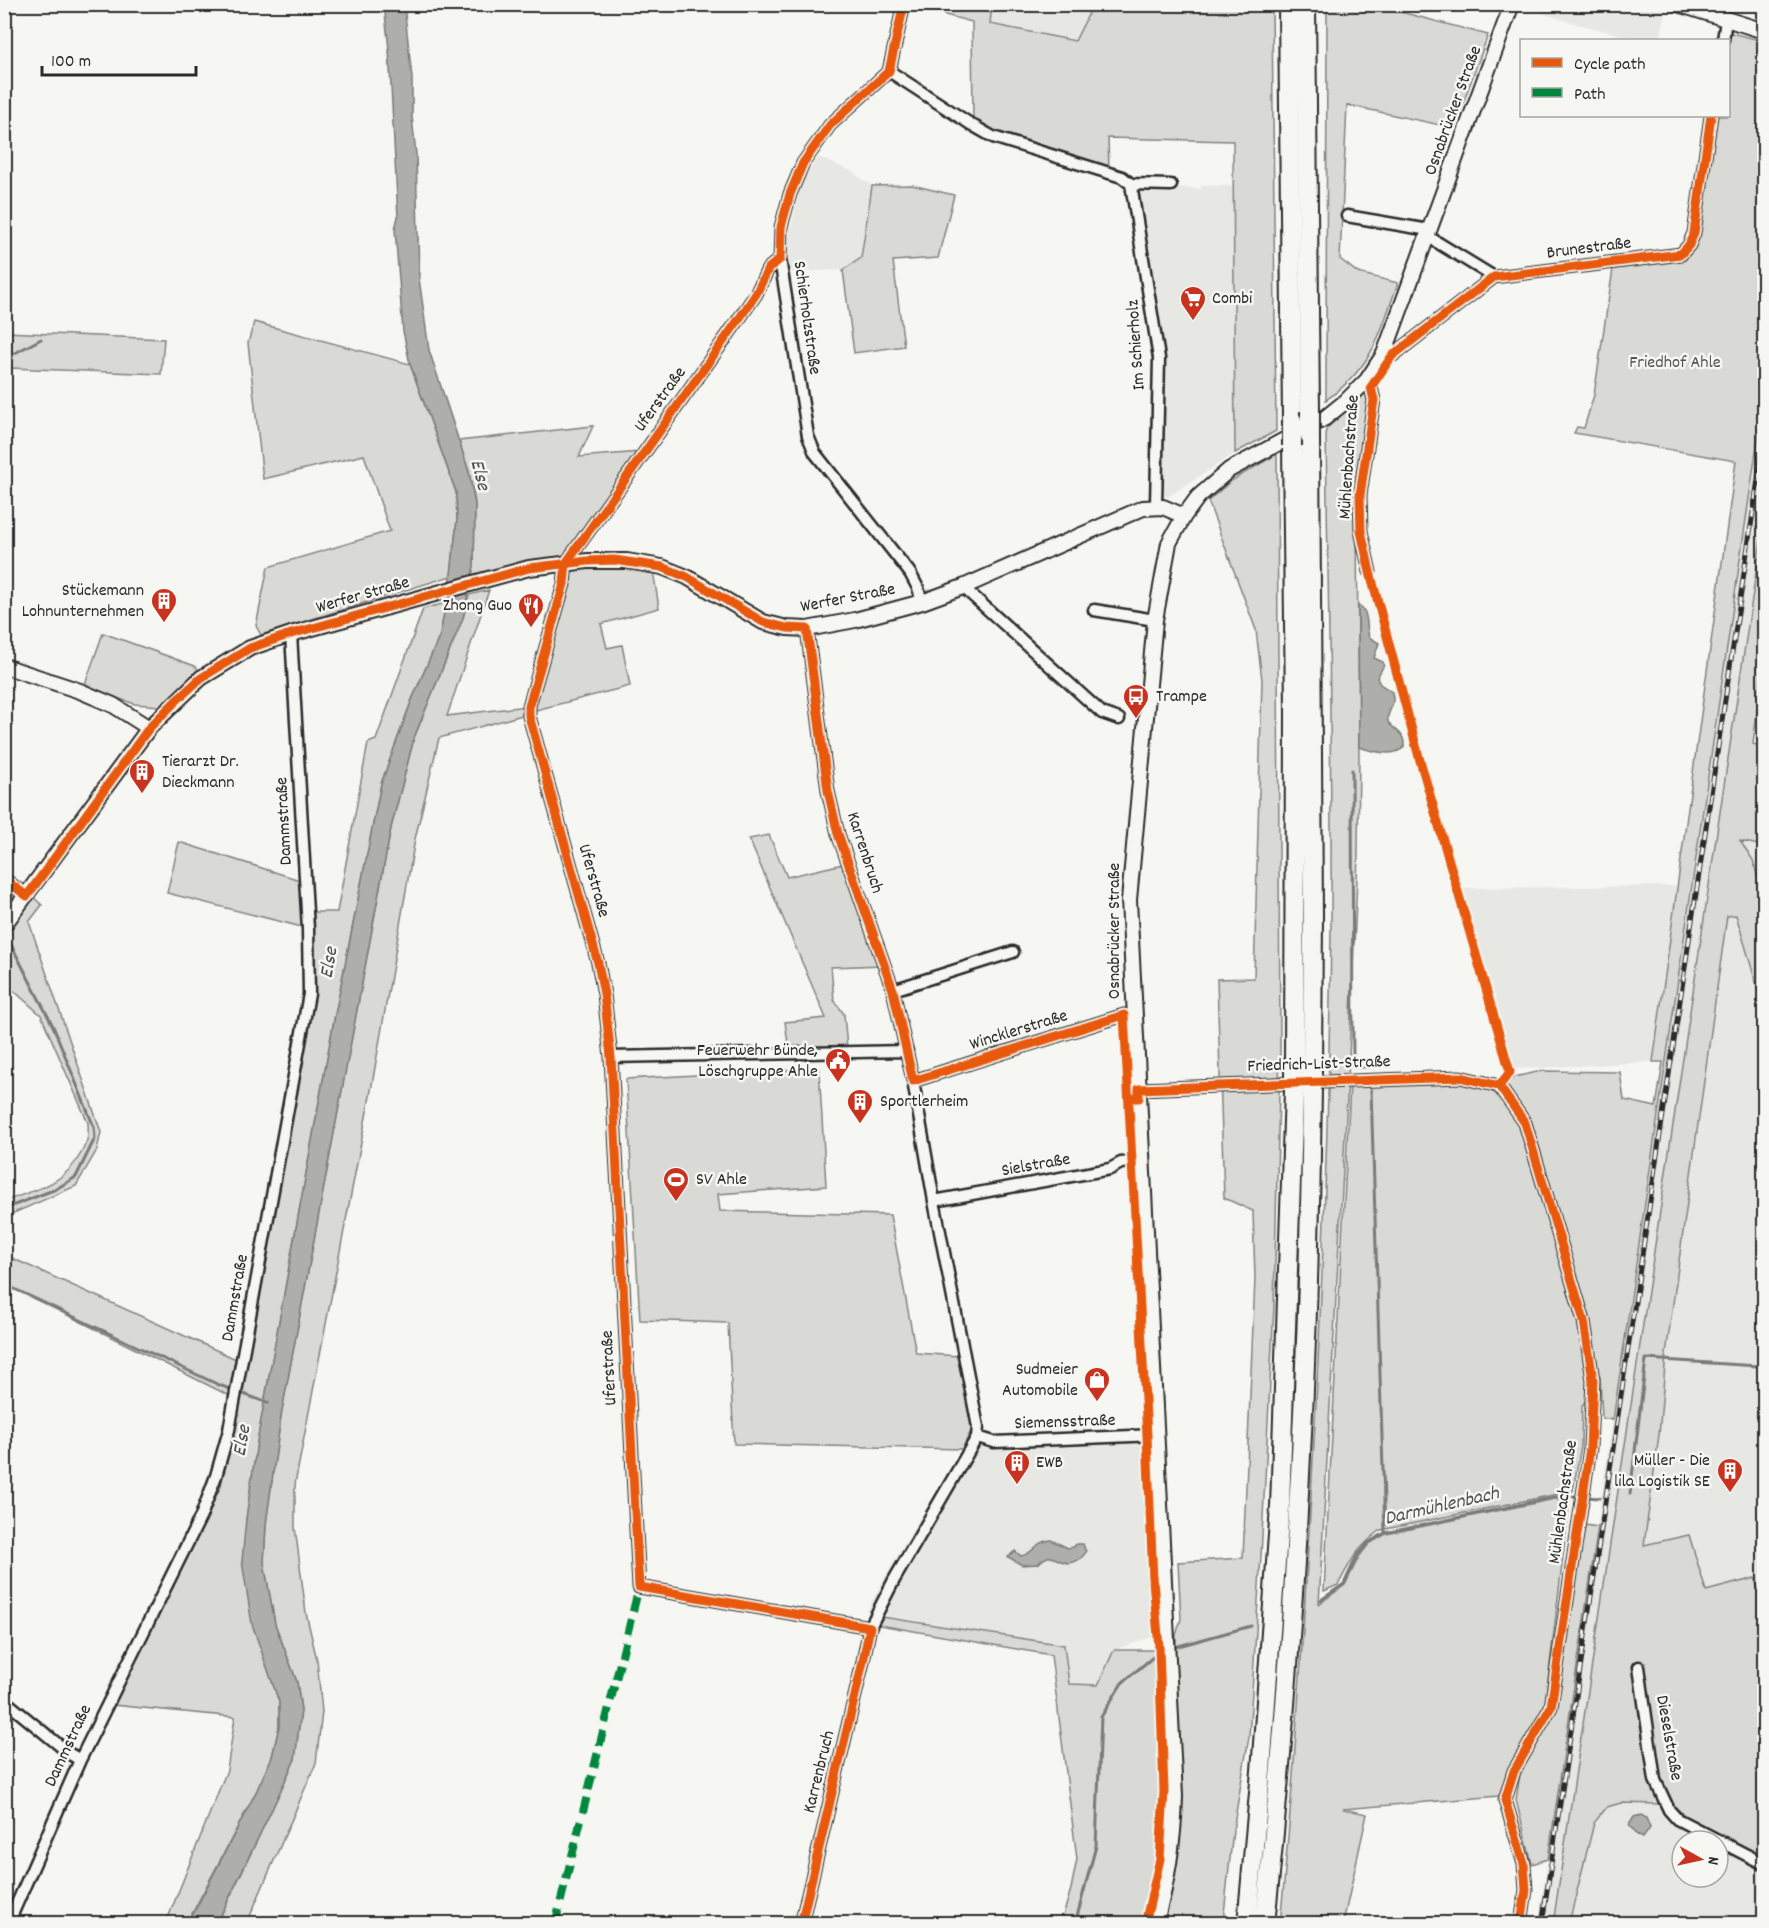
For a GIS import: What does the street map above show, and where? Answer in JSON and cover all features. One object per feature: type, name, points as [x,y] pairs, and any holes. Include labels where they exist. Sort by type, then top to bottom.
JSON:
[{"type":"highway","points":[[1265,1923],[1277,1798],[1297,1509],[1306,1320],[1295,722],[1288,4]]},
{"type":"highway","points":[[1247,1923],[1261,1771],[1280,1507],[1313,915],[1306,4]]},
{"type":"main road","name":"Osnabrücker Straße","points":[[1155,1923],[1173,1844],[1175,1796],[1134,1014],[1130,879],[1155,620],[1169,543],[1198,497],[1229,470],[1325,418],[1367,380],[1384,354],[1512,4]]},
{"type":"main road","points":[[1677,4],[1695,7],[1726,20],[1764,31]]},
{"type":"main road","points":[[1156,506],[1184,516]]},
{"type":"main road","name":"Werfer Straße","points":[[4,925],[149,728],[201,678],[250,648],[436,592],[529,568],[614,560],[662,567],[687,577],[763,622],[787,628],[807,629],[855,620],[922,602],[963,587],[1133,512],[1156,506]]},
{"type":"main road","points":[[4,666],[80,691],[113,705],[149,728]]},
{"type":"street","points":[[904,4],[890,71],[993,137],[1122,177],[1131,184],[1171,185]]},
{"type":"street","points":[[1723,39],[1726,20]]},
{"type":"street","name":"Schierholzstraße","points":[[890,71],[830,125],[803,163],[780,227],[780,259],[807,436],[815,453],[910,573],[922,602]]},
{"type":"street","name":"Brunestraße","points":[[1494,277],[1681,254],[1689,245],[1694,233],[1711,117]]},
{"type":"street","name":"Im Schierholz","points":[[1131,184],[1159,358],[1156,506]]},
{"type":"street","points":[[1347,216],[1428,233],[1494,277],[1392,356],[1384,354]]},
{"type":"street","name":"Uferstraße","points":[[780,259],[768,269],[756,294],[737,322],[566,563],[564,584],[529,706],[529,716],[598,963],[604,994],[611,1058],[639,1587],[870,1627]]},
{"type":"street","name":"Mühlenbachstraße","points":[[1367,380],[1374,400],[1360,495],[1361,531],[1370,572]]},
{"type":"street","points":[[963,587],[1102,713],[1119,719]]},
{"type":"street","points":[[1094,610],[1155,620]]},
{"type":"street","name":"Karrenbruch","points":[[801,1923],[870,1627],[894,1580],[977,1437],[978,1427],[934,1201],[914,1081],[893,990],[838,834],[828,791],[807,629]]},
{"type":"street","name":"Dammstraße","points":[[8,1923],[80,1760],[201,1516],[216,1476],[231,1418],[309,994],[308,929],[291,634]]},
{"type":"street","points":[[4,879],[27,896]]},
{"type":"street","points":[[893,990],[1013,952]]},
{"type":"street","name":"Wincklerstraße","points":[[914,1081],[1124,1015],[1134,1014]]},
{"type":"street","points":[[611,1058],[907,1051]]},
{"type":"street","name":"Friedrich-List-Straße","points":[[1139,1089],[1460,1077],[1498,1086]]},
{"type":"street","name":"Mühlenbachstraße","points":[[1498,1086],[1525,1123],[1584,1321],[1593,1380],[1590,1448],[1551,1707],[1514,1771],[1505,1800],[1524,1864],[1526,1890],[1521,1923]]},
{"type":"street","name":"Sielstraße","points":[[934,1201],[1110,1169],[1121,1163],[1142,1161]]},
{"type":"street","name":"Siemensstraße","points":[[977,1437],[994,1442],[1155,1435]]},
{"type":"street","name":"Dieselstraße","points":[[1640,1667],[1655,1780],[1669,1810],[1677,1819],[1764,1864]]},
{"type":"street","points":[[4,1700],[80,1760]]},
{"type":"shaded area","points":[[909,4],[1093,5],[1075,41],[972,22]]},
{"type":"shaded area","points":[[1519,4],[1657,4],[1666,8],[1660,39],[1636,39],[1518,6]]},
{"type":"shaded area","points":[[384,5],[404,5],[412,78],[419,278],[429,350],[469,472],[475,505],[474,566],[463,618],[414,738],[391,828],[281,1416],[266,1524],[264,1563],[275,1624],[297,1682],[301,1710],[295,1759],[217,1923],[188,1924],[257,1790],[272,1757],[279,1727],[279,1702],[252,1624],[242,1561],[257,1442],[334,1020],[381,784],[411,702],[440,635],[451,575],[457,520],[456,492],[410,364],[403,331],[395,229],[398,217],[389,49]]},
{"type":"shaded area","points":[[818,157],[851,171],[872,186],[861,258],[843,270],[789,272],[786,249],[801,183]]},
{"type":"shaded area","points":[[1141,185],[1201,189],[1202,185],[1233,186],[1235,453],[1168,497],[1159,491],[1158,325],[1137,189]]},
{"type":"shaded area","points":[[1764,397],[1764,519],[1553,1923],[1538,1924]]},
{"type":"shaded area","points":[[1358,605],[1366,614],[1369,637],[1379,643],[1374,658],[1383,662],[1384,665],[1377,678],[1380,684],[1392,692],[1393,702],[1388,714],[1388,722],[1401,735],[1404,742],[1404,747],[1395,752],[1383,753],[1359,747]]},
{"type":"shaded area","points":[[1740,840],[1764,846],[1764,907],[1753,859]]},
{"type":"shaded area","points":[[1678,886],[1653,1062],[1514,1069],[1463,888]]},
{"type":"shaded area","points":[[1736,915],[1764,1010],[1764,1923],[1569,1924],[1594,1823],[1607,1807],[1621,1803],[1673,1805],[1659,1777],[1640,1571],[1659,1435],[1666,1354],[1727,916]]},
{"type":"shaded area","points":[[1136,1442],[1142,1445],[1152,1637],[1114,1650],[1098,1685],[1069,1684],[1064,1645],[882,1617],[867,1611],[890,1568],[962,1449]]},
{"type":"shaded area","points":[[1051,1540],[1068,1548],[1076,1544],[1083,1544],[1086,1552],[1079,1559],[1070,1563],[1048,1557],[1038,1564],[1022,1565],[1008,1557],[1015,1551],[1021,1556],[1025,1555],[1041,1543]]},
{"type":"shaded area","points":[[1641,1815],[1646,1818],[1650,1828],[1643,1838],[1637,1835],[1629,1825],[1634,1817]]},
{"type":"green space","points":[[948,5],[992,5],[990,24],[1075,41],[1093,5],[1272,5],[1276,431],[1235,453],[1233,141],[1108,138],[1109,170],[993,131],[973,121],[972,22],[945,15]]},
{"type":"green space","points":[[1327,5],[1398,5],[1397,11],[1488,35],[1454,128],[1347,105],[1340,259],[1358,273],[1398,283],[1380,334],[1365,362],[1355,375],[1326,400]]},
{"type":"green space","name":"Friedhof Ahle","points":[[1727,32],[1764,41],[1764,397],[1613,1420],[1602,1418],[1600,1378],[1582,1406],[1581,1446],[1573,1491],[1381,1530],[1356,1554],[1338,1585],[1324,1591],[1350,1085],[1457,1081],[1482,1086],[1498,1095],[1514,1077],[1542,1071],[1620,1072],[1624,1100],[1656,1107],[1663,1062],[1653,1062],[1736,461],[1574,433],[1577,427],[1584,428],[1594,395],[1613,269],[1685,260],[1695,244],[1715,117],[1730,117],[1730,39],[1727,39]]},
{"type":"green space","points":[[912,185],[954,195],[938,258],[893,261],[904,346],[854,353],[843,270],[861,258],[872,186]]},
{"type":"green space","points":[[254,322],[410,364],[456,492],[457,520],[451,576],[261,635],[256,626],[268,567],[390,531],[364,455],[263,479],[248,343]]},
{"type":"green space","points":[[5,332],[164,339],[161,374],[5,369]]},
{"type":"green space","points":[[1367,391],[1370,400],[1357,530],[1358,857],[1319,1604],[1345,1585],[1359,1557],[1369,1544],[1386,1534],[1555,1499],[1570,1499],[1545,1705],[1509,1769],[1499,1796],[1343,1809],[1367,1814],[1343,1923],[1280,1924],[1304,1609],[1316,1404],[1326,1165],[1331,863],[1326,429]]},
{"type":"green space","points":[[593,426],[579,457],[641,452],[564,557],[472,575],[475,503],[469,472],[459,441]]},
{"type":"green space","points":[[1277,454],[1280,1048],[1274,1306],[1249,1737],[1233,1830],[1223,1923],[1061,1923],[1077,1859],[1051,1655],[874,1624],[882,1617],[1064,1645],[1069,1684],[1098,1685],[1114,1650],[1176,1650],[1176,1635],[1181,1619],[1178,1562],[1243,1558],[1255,1279],[1253,1211],[1224,1198],[1217,979],[1254,978],[1262,680],[1256,630],[1208,501],[1231,481]]},
{"type":"green space","points":[[1764,519],[1764,658],[1753,744],[1764,747],[1764,846],[1740,841],[1753,860],[1763,897],[1764,1009],[1736,915],[1727,916],[1666,1354],[1659,1435],[1644,1545],[1689,1535],[1706,1591],[1755,1578],[1764,1611],[1764,1858],[1730,1841],[1730,1829],[1706,1829],[1692,1822],[1674,1806],[1659,1777],[1645,1662],[1636,1668],[1652,1780],[1659,1804],[1621,1803],[1607,1807],[1594,1823],[1569,1923],[1553,1924]]},
{"type":"green space","points":[[606,564],[653,570],[659,608],[601,624],[607,648],[622,645],[630,686],[532,711],[571,568]]},
{"type":"green space","points":[[489,590],[447,716],[526,706],[526,714],[439,738],[415,839],[370,1096],[295,1484],[295,1527],[306,1613],[317,1660],[322,1712],[316,1763],[247,1923],[217,1924],[295,1759],[301,1710],[297,1682],[275,1624],[264,1563],[266,1524],[281,1416],[391,828],[414,738],[463,618],[469,595]]},
{"type":"green space","points":[[446,603],[440,635],[411,702],[381,784],[334,1020],[257,1442],[246,1519],[267,1664],[279,1702],[279,1727],[272,1757],[257,1790],[187,1923],[166,1923],[227,1770],[235,1717],[113,1705],[221,1486],[315,995],[313,912],[337,912],[368,743],[376,740],[423,609]]},
{"type":"green space","points":[[103,633],[195,666],[201,673],[160,706],[135,704],[84,687]]},
{"type":"green space","points":[[769,835],[787,877],[843,864],[883,965],[831,967],[834,1000],[844,1014],[847,1048],[789,1050],[785,1022],[826,1018],[749,839]]},
{"type":"green space","points":[[179,842],[300,880],[302,927],[167,893]]},
{"type":"green space","points":[[5,872],[42,905],[29,922],[101,1132],[97,1150],[76,1186],[9,1215],[5,1224],[5,1201],[57,1180],[73,1165],[88,1137],[88,1123],[41,1015],[5,983]]},
{"type":"green space","points":[[819,1068],[826,1186],[718,1194],[720,1211],[890,1215],[916,1353],[958,1356],[972,1429],[962,1449],[734,1444],[728,1323],[640,1320],[626,1079]]},
{"type":"green space","points":[[5,1255],[236,1359],[230,1396],[5,1284]]},
{"type":"green space","points":[[1585,1525],[1598,1527],[1548,1859],[1532,1864],[1516,1800],[1520,1774],[1556,1709]]},
{"type":"waterway","points":[[4,359],[41,339]]},
{"type":"waterway","points":[[1352,770],[1353,1067],[1370,1067]]},
{"type":"waterway","points":[[4,931],[53,1026],[94,1127],[95,1138],[76,1177],[56,1189],[4,1209]]},
{"type":"waterway","points":[[1371,1090],[1385,1533]]},
{"type":"waterway","points":[[4,1284],[219,1385],[268,1403]]},
{"type":"waterway","name":"Darmühlenbach","points":[[1630,1494],[1646,1359],[1758,1366]]},
{"type":"waterway","name":"Darmühlenbach","points":[[1321,1600],[1344,1584],[1357,1556],[1368,1543],[1385,1533],[1555,1497],[1580,1496]]},
{"type":"waterway","name":"Darmühlenbach","points":[[1586,1497],[1600,1498]]},
{"type":"waterway","name":"Darmühlenbach","points":[[1175,1647],[1251,1626]]},
{"type":"waterway","name":"Darmühlenbach","points":[[1075,1924],[1096,1846],[1101,1717],[1122,1683],[1153,1657]]},
{"type":"railway","points":[[1542,1924],[1764,439]]},
{"type":"marked path","points":[[555,1924],[639,1587]]},
{"type":"cycle path","points":[[801,1924],[870,1627],[639,1587],[611,1057],[604,994],[598,963],[529,716],[529,706],[564,584],[566,563],[737,322],[756,294],[768,269],[780,259],[781,227],[790,194],[803,163],[830,125],[889,71],[904,4]]},
{"type":"cycle path","points":[[1499,1086],[1510,1072],[1419,757],[1361,531],[1360,495],[1374,400],[1371,387],[1392,356],[1494,277],[1681,254],[1689,245],[1694,233],[1711,117]]},
{"type":"cycle path","points":[[4,879],[27,896],[149,728],[177,700],[201,678],[250,648],[291,634],[529,568],[614,560],[662,567],[687,577],[763,622],[787,628],[807,629],[828,791],[838,834],[893,990],[913,1081],[1124,1015],[1153,1581],[1159,1647],[1164,1791],[1160,1859],[1145,1924]]},
{"type":"cycle path","points":[[1129,1098],[1139,1098],[1139,1089],[1460,1077],[1499,1086]]},
{"type":"cycle path","points":[[1499,1086],[1525,1123],[1584,1321],[1593,1380],[1590,1448],[1551,1707],[1514,1771],[1505,1800],[1524,1864],[1526,1890],[1521,1924]]},
{"type":"place","name":"Combi","points":[[1193,322]]},
{"type":"place","name":"Stückemann Lohnunternehmen","points":[[164,624]]},
{"type":"place","name":"Zhong Guo","points":[[531,629]]},
{"type":"place","name":"Trampe","points":[[1136,720]]},
{"type":"place","name":"Tierarzt Dr. Dieckmann","points":[[142,795]]},
{"type":"place","name":"Feuerwehr Bünde, Löschgruppe Ahle","points":[[838,1084]]},
{"type":"place","name":"Sportlerheim","points":[[860,1125]]},
{"type":"place","name":"SV Ahle","points":[[676,1203]]},
{"type":"place","name":"Sudmeier Automobile","points":[[1097,1403]]},
{"type":"place","name":"EWB","points":[[1017,1486]]},
{"type":"place","name":"Müller - Die lila Logistik SE","points":[[1730,1494]]},
{"type":"water label","name":"Else","points":[[479,475]]},
{"type":"water label","name":"Else","points":[[330,963]]},
{"type":"water label","name":"Else","points":[[243,1441]]}]
